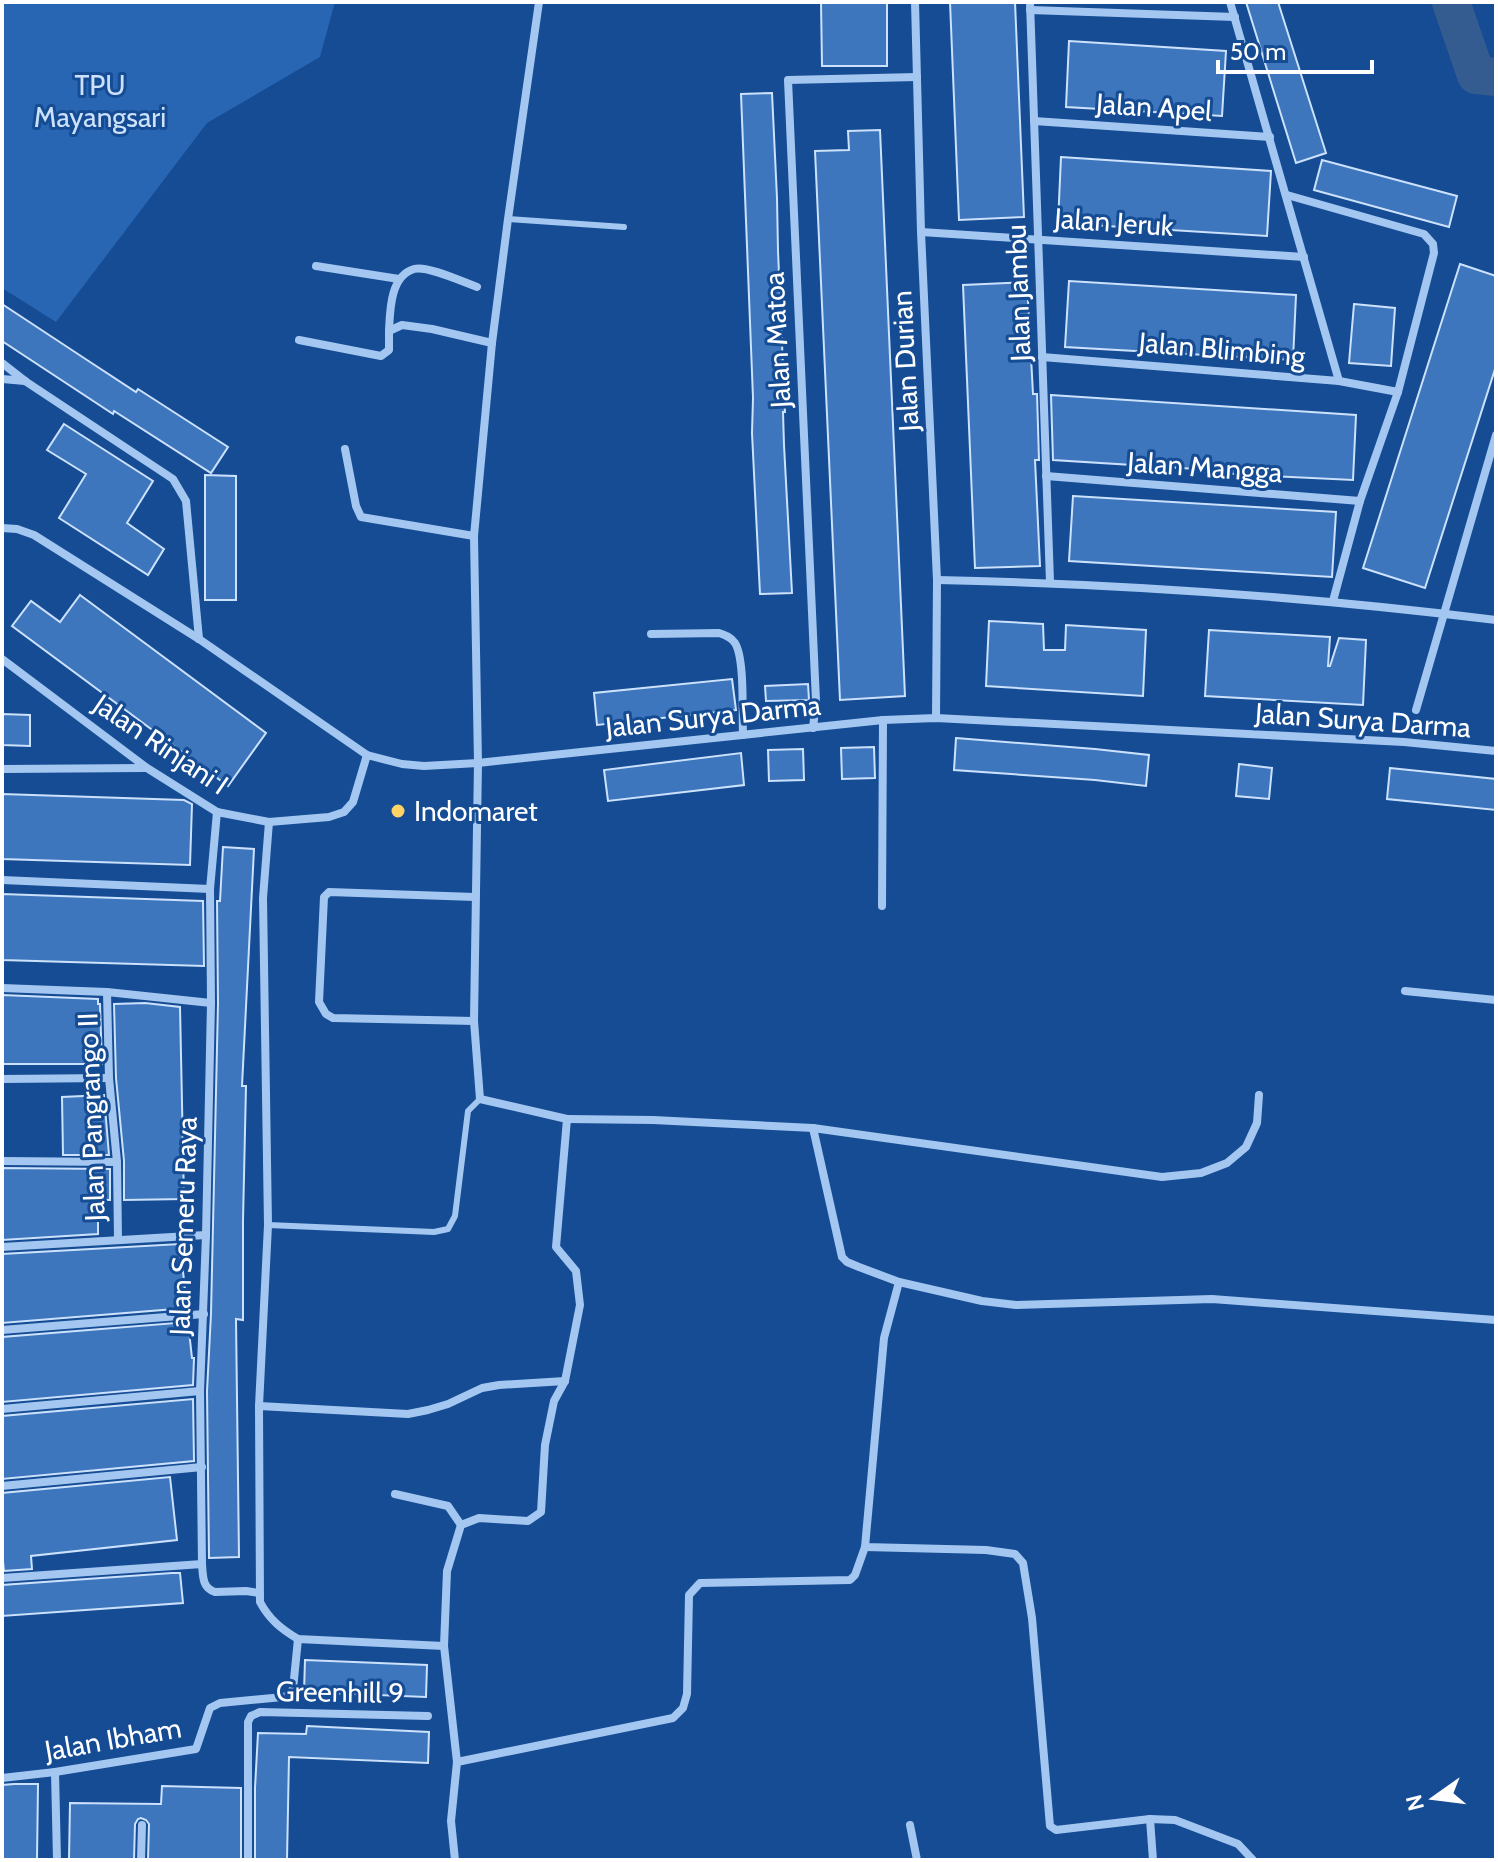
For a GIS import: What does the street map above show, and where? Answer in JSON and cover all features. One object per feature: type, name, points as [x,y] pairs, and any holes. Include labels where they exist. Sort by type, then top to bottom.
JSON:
[{"type":"street","points":[[539,2],[492,343],[474,536],[478,763],[474,1021],[480,1099],[567,1119],[813,1128],[1162,1177],[1201,1173],[1227,1163],[1246,1147],[1257,1123],[1259,1095]]},
{"type":"street","name":"Jalan Durian","points":[[915,2],[921,232],[937,580],[936,718]]},
{"type":"street","points":[[1230,2],[1339,381]]},
{"type":"street","points":[[1030,6],[1235,17]]},
{"type":"street","name":"Jalan Jambu","points":[[1030,6],[1050,582]]},
{"type":"street","name":"Jalan Matoa","points":[[813,728],[816,701],[788,80],[917,77]]},
{"type":"street","name":"Jalan Apel","points":[[1034,121],[1270,137]]},
{"type":"street","points":[[1287,195],[1424,234],[1433,244],[1434,253],[1398,392],[1360,501],[1333,601]]},
{"type":"street","name":"Jalan Jeruk","points":[[921,232],[1304,257]]},
{"type":"street","points":[[316,266],[399,279]]},
{"type":"street","points":[[299,340],[381,356],[389,350],[390,306],[399,279],[414,269],[427,270],[477,287]]},
{"type":"street","points":[[389,331],[402,325],[492,343]]},
{"type":"street","name":"Jalan Blimbing","points":[[1042,357],[1339,381],[1398,392]]},
{"type":"street","points":[[2,363],[173,479],[186,501],[199,639]]},
{"type":"street","points":[[2,379],[25,381]]},
{"type":"street","points":[[1416,710],[1496,435]]},
{"type":"street","points":[[345,449],[361,517],[474,536]]},
{"type":"street","name":"Jalan Mangga","points":[[1046,476],[1360,501]]},
{"type":"street","name":"Jalan Surya Darma","points":[[2,528],[34,535],[199,639],[367,755],[402,764],[478,763],[883,720],[936,718],[1404,742],[1496,751]]},
{"type":"street","points":[[937,580],[1050,582],[1333,601],[1496,620]]},
{"type":"street","points":[[651,634],[719,633],[735,643],[740,659],[743,735]]},
{"type":"street","name":"Jalan Rinjani I","points":[[2,659],[147,768],[217,812],[269,822],[329,817],[344,812],[353,802],[367,755]]},
{"type":"street","points":[[882,906],[883,720]]},
{"type":"street","points":[[2,769],[147,768]]},
{"type":"street","name":"Jalan Semeru Raya","points":[[202,1564],[200,1391],[211,1003],[210,889],[217,812]]},
{"type":"street","points":[[269,822],[263,898],[268,1225],[259,1406],[260,1602],[266,1614],[282,1630],[298,1639],[444,1646]]},
{"type":"street","points":[[2,880],[210,889]]},
{"type":"street","points":[[474,1021],[333,1018],[326,1014],[319,1002],[324,897],[329,892],[475,897]]},
{"type":"street","points":[[2,988],[107,992],[211,1003]]},
{"type":"street","points":[[1405,991],[1496,1000]]},
{"type":"street","name":"Jalan Pangrango II","points":[[107,992],[109,1078],[117,1162],[118,1240]]},
{"type":"street","points":[[2,1079],[109,1078]]},
{"type":"street","points":[[461,1525],[479,1518],[528,1521],[541,1512],[545,1445],[554,1401],[565,1381],[580,1305],[576,1271],[556,1247],[567,1119]]},
{"type":"street","points":[[813,1128],[842,1257],[847,1262],[899,1282],[982,1301],[1016,1305],[1212,1299],[1496,1320]]},
{"type":"street","points":[[2,1161],[117,1162]]},
{"type":"street","points":[[2,1247],[206,1235]]},
{"type":"street","points":[[457,1762],[673,1718],[683,1708],[687,1694],[689,1595],[700,1583],[850,1580],[855,1575],[865,1547],[884,1338],[899,1282]]},
{"type":"street","points":[[2,1330],[204,1314]]},
{"type":"street","points":[[259,1406],[408,1414],[448,1404],[482,1388],[565,1381]]},
{"type":"street","points":[[2,1409],[200,1391]]},
{"type":"street","points":[[2,1486],[202,1467]]},
{"type":"street","points":[[395,1494],[448,1506],[461,1525]]},
{"type":"street","points":[[455,1860],[451,1821],[457,1762],[444,1646],[447,1571],[461,1525]]},
{"type":"street","points":[[865,1547],[986,1550],[1015,1554],[1023,1563],[1050,1826],[1056,1830],[1150,1819],[1175,1820],[1238,1844],[1253,1860]]},
{"type":"street","points":[[2,1578],[202,1564],[204,1583],[211,1591],[259,1593]]},
{"type":"street","name":"Jalan Ibham","points":[[2,1778],[196,1749],[210,1708],[220,1703],[289,1695],[293,1689],[298,1639]]},
{"type":"street","name":"Greenhill 9","points":[[248,1860],[248,1722],[251,1716],[260,1712],[428,1716]]},
{"type":"street","points":[[55,1772],[57,1860]]},
{"type":"street","points":[[1150,1819],[1153,1860]]},
{"type":"street","points":[[141,1860],[142,1825]]},
{"type":"street","points":[[910,1825],[917,1860]]},
{"type":"lane","points":[[508,219],[624,227]]},
{"type":"lane","points":[[268,1225],[434,1232],[448,1229],[455,1216],[468,1111],[480,1099]]},
{"type":"green space","name":"TPU Mayangsari","points":[[2,2],[335,2],[320,57],[207,123],[56,322],[2,288]]},
{"type":"building","points":[[821,2],[887,2],[887,66],[822,66]]},
{"type":"building","points":[[950,2],[1015,2],[1024,217],[959,220]]},
{"type":"building","points":[[1246,2],[1278,2],[1326,153],[1296,163]]},
{"type":"building","points":[[1069,41],[1226,51],[1222,116],[1066,107]]},
{"type":"building","points":[[772,93],[792,593],[760,594],[741,94]]},
{"type":"building","points":[[880,130],[905,696],[840,700],[815,151],[849,150],[848,131]]},
{"type":"building","points":[[1061,157],[1271,171],[1267,236],[1058,223]]},
{"type":"building","points":[[1322,160],[1457,196],[1449,227],[1314,190]]},
{"type":"building","points":[[1460,264],[1496,276],[1496,366],[1425,588],[1363,568]]},
{"type":"building","points":[[1069,281],[1296,295],[1293,360],[1065,347]]},
{"type":"building","points":[[1027,282],[1033,394],[1037,394],[1039,460],[1035,460],[1040,566],[975,568],[963,285]]},
{"type":"building","points":[[2,304],[136,392],[138,389],[228,447],[211,473],[114,411],[113,414],[2,341]]},
{"type":"building","points":[[1354,304],[1395,308],[1391,366],[1349,363]]},
{"type":"building","points":[[1051,395],[1356,415],[1353,480],[1053,460]]},
{"type":"building","points":[[64,424],[153,481],[127,523],[164,549],[148,575],[59,518],[86,474],[47,450]]},
{"type":"building","points":[[205,475],[236,476],[236,600],[205,600]]},
{"type":"building","points":[[1073,496],[1336,512],[1332,577],[1069,561]]},
{"type":"building","points":[[80,595],[266,733],[228,786],[12,626],[31,601],[60,622]]},
{"type":"building","points":[[989,621],[1043,624],[1044,650],[1065,650],[1066,625],[1146,630],[1143,696],[986,686]]},
{"type":"building","points":[[1209,630],[1330,637],[1328,666],[1339,638],[1366,640],[1363,705],[1205,696]]},
{"type":"building","points":[[732,679],[736,710],[597,725],[594,693]]},
{"type":"building","points":[[808,684],[809,700],[766,701],[765,686]]},
{"type":"building","points":[[2,714],[30,715],[30,746],[2,745]]},
{"type":"building","points":[[956,738],[1149,755],[1146,786],[954,770]]},
{"type":"building","points":[[874,747],[875,778],[842,779],[841,748]]},
{"type":"building","points":[[803,749],[804,780],[769,781],[768,750]]},
{"type":"building","points":[[741,753],[744,785],[608,801],[604,770]]},
{"type":"building","points":[[1239,764],[1272,768],[1269,799],[1236,796]]},
{"type":"building","points":[[1390,768],[1496,779],[1496,810],[1387,799]]},
{"type":"building","points":[[2,794],[184,800],[192,804],[190,865],[2,859]]},
{"type":"building","points":[[223,847],[254,849],[242,1086],[246,1086],[243,1320],[236,1319],[239,1557],[209,1558],[207,1391],[218,1003],[217,901],[220,901]]},
{"type":"building","points":[[2,894],[203,901],[204,966],[2,960]]},
{"type":"building","points":[[2,995],[98,999],[102,1064],[2,1064]]},
{"type":"building","points":[[145,1003],[180,1007],[184,1199],[124,1200],[114,1004]]},
{"type":"building","points":[[104,1095],[109,1155],[63,1155],[62,1097]]},
{"type":"building","points":[[2,1168],[110,1169],[110,1200],[98,1200],[98,1234],[2,1240]]},
{"type":"building","points":[[180,1244],[187,1308],[2,1323],[2,1254]]},
{"type":"building","points":[[188,1322],[194,1358],[193,1385],[2,1402],[2,1337]]},
{"type":"building","points":[[193,1399],[194,1461],[2,1479],[2,1416]]},
{"type":"building","points":[[170,1477],[177,1540],[31,1556],[32,1569],[4,1571],[2,1493]]},
{"type":"building","points":[[180,1573],[183,1603],[2,1616],[2,1585]]},
{"type":"building","points":[[305,1660],[427,1665],[426,1697],[304,1692]]},
{"type":"building","points":[[307,1726],[429,1732],[428,1763],[289,1757],[287,1860],[255,1860],[258,1733],[306,1734]]},
{"type":"building","points":[[38,1784],[37,1860],[2,1860],[2,1785]]},
{"type":"building","points":[[162,1786],[241,1788],[241,1860],[148,1860],[149,1824],[141,1818],[135,1824],[134,1860],[69,1860],[70,1803],[161,1804]]},
{"type":"waterway","points":[[1451,2],[1476,75],[1496,77]]},
{"type":"place","name":"Indomaret","points":[[398,811]]}]
